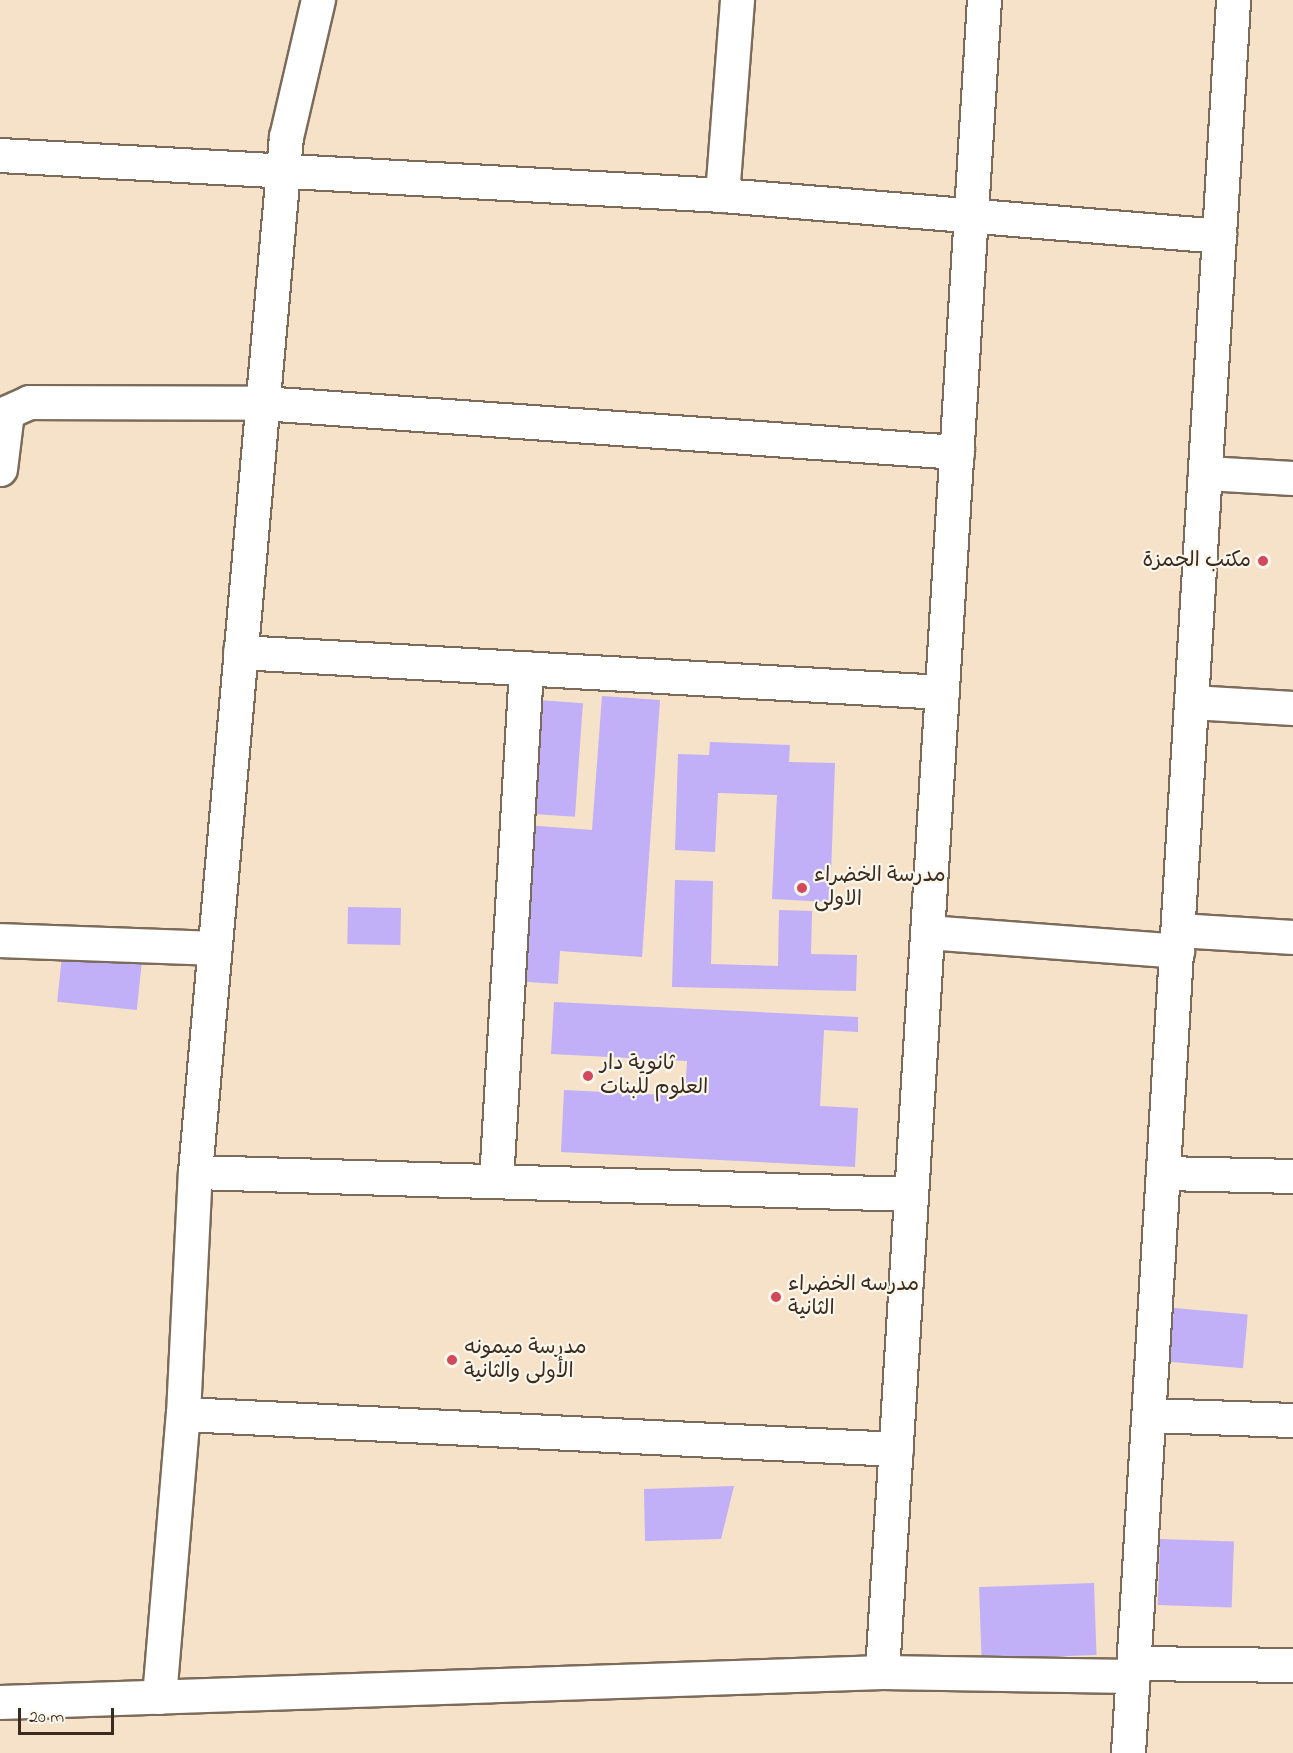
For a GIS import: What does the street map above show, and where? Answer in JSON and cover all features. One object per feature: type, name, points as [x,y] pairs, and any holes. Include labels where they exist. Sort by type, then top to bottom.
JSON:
[{"type":"street","points":[[159,1697],[183,1414],[195,1172],[283,169],[286,137],[318,0]]},
{"type":"street","points":[[722,195],[737,0]]},
{"type":"street","points":[[882,1672],[984,0]]},
{"type":"street","points":[[1128,1753],[1233,0]]},
{"type":"street","points":[[0,155],[722,195],[971,218],[1219,236]]},
{"type":"street","points":[[0,469],[7,412],[29,402],[262,403],[957,452]]},
{"type":"street","points":[[1205,473],[1293,478]]},
{"type":"street","points":[[240,652],[942,692]]},
{"type":"street","points":[[496,1181],[526,668]]},
{"type":"street","points":[[1191,702],[1293,708]]},
{"type":"street","points":[[927,932],[1177,940],[1293,937]]},
{"type":"street","points":[[0,940],[214,948]]},
{"type":"street","points":[[195,1172],[911,1194]]},
{"type":"street","points":[[1163,1173],[1293,1176]]},
{"type":"street","points":[[183,1414],[896,1449]]},
{"type":"street","points":[[1149,1414],[1293,1420]]},
{"type":"street","points":[[0,1702],[882,1672],[1293,1665]]},
{"type":"building","points":[[602,696],[660,700],[642,957],[560,951],[558,984],[514,981],[525,825],[592,830]]},
{"type":"building","points":[[538,700],[583,703],[575,817],[530,814]]},
{"type":"building","points":[[710,742],[790,745],[789,762],[835,763],[830,902],[772,899],[777,795],[718,793],[715,852],[675,850],[678,754],[709,755]]},
{"type":"building","points":[[675,880],[713,881],[711,964],[778,966],[779,910],[812,911],[811,954],[857,955],[856,991],[672,987]]},
{"type":"building","points":[[348,907],[401,908],[400,945],[347,944]]},
{"type":"building","points":[[62,956],[142,964],[137,1010],[57,1002]]},
{"type":"building","points":[[554,1002],[858,1017],[858,1032],[824,1030],[820,1106],[858,1108],[855,1167],[561,1152],[564,1090],[685,1096],[687,1061],[551,1054]]},
{"type":"building","points":[[1174,1308],[1248,1314],[1243,1368],[1169,1362]]},
{"type":"building","points":[[734,1486],[721,1539],[645,1541],[644,1489]]},
{"type":"building","points":[[1160,1539],[1234,1542],[1232,1608],[1158,1605]]},
{"type":"building","points":[[1094,1583],[1097,1655],[982,1659],[979,1587]]},
{"type":"place","name":"مكتب الحمزة","points":[[1263,561]]},
{"type":"place","name":"مدرسة الخضراء الاولى","points":[[802,888]]},
{"type":"place","name":"ثانوية دار العلوم للبنات","points":[[588,1076]]},
{"type":"place","name":"مدرسه الخضراء الثانية","points":[[776,1297]]},
{"type":"place","name":"مدرسة ميمونه الأولى والثانية","points":[[452,1360]]}]
